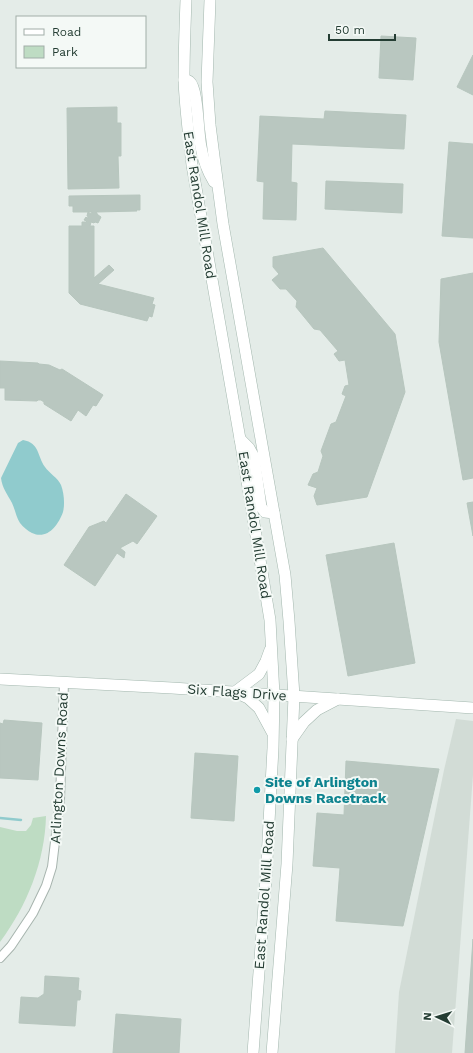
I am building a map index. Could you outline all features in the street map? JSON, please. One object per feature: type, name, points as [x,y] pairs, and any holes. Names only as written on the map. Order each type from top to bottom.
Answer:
[{"type":"main road","name":"East Randol Mill Road","points":[[186,0],[184,80],[192,165],[270,620],[274,695],[273,735],[266,878],[253,1053]]},
{"type":"main road","name":"East Randol Mill Road","points":[[210,0],[207,82],[210,125],[224,232],[285,575],[294,696],[287,864],[272,1053]]},
{"type":"main road","points":[[184,80],[191,83],[195,93],[201,147],[204,160],[211,177],[218,187]]},
{"type":"main road","points":[[240,439],[249,448],[254,457],[261,507],[265,512],[274,513]]},
{"type":"main road","points":[[271,644],[266,661],[259,674],[235,692],[248,698],[259,708],[273,735]]},
{"type":"main road","name":"Six Flags Drive","points":[[0,679],[235,692],[473,708]]},
{"type":"main road","points":[[292,739],[304,722],[317,710],[338,699]]},
{"type":"street","name":"Arlington Downs Road","points":[[0,958],[11,946],[33,913],[46,886],[52,867],[60,800],[64,682]]},
{"type":"shaded area","points":[[456,719],[473,721],[473,775],[452,1053],[395,1053],[399,992],[444,770]]},
{"type":"green space","points":[[46,816],[42,850],[33,882],[10,928],[0,942],[0,827],[17,831],[26,831],[31,825],[33,818]]},
{"type":"water","points":[[23,440],[35,447],[42,463],[60,482],[63,491],[64,506],[61,517],[55,527],[42,535],[32,533],[20,523],[1,478],[18,443]]},
{"type":"building","points":[[381,36],[416,38],[413,80],[379,78]]},
{"type":"building","points":[[473,55],[473,95],[457,87]]},
{"type":"building","points":[[117,107],[117,123],[121,123],[121,156],[118,156],[119,188],[68,189],[67,108]]},
{"type":"building","points":[[325,111],[406,115],[404,149],[292,144],[291,182],[297,183],[296,220],[263,219],[264,182],[257,181],[260,116],[324,119]]},
{"type":"building","points":[[449,142],[473,144],[473,238],[442,236]]},
{"type":"building","points":[[326,181],[403,184],[402,213],[325,209]]},
{"type":"building","points":[[140,195],[140,210],[96,212],[101,217],[98,223],[91,222],[90,226],[94,226],[94,278],[109,265],[114,270],[98,284],[154,298],[152,304],[155,305],[152,317],[149,316],[147,321],[80,304],[69,293],[69,226],[82,226],[82,222],[86,222],[87,221],[84,220],[86,217],[89,217],[87,216],[88,212],[73,212],[73,206],[69,206],[69,196]]},
{"type":"building","points":[[323,248],[395,334],[405,392],[367,497],[317,505],[314,496],[317,488],[308,485],[313,474],[318,472],[323,456],[321,451],[331,424],[336,422],[346,396],[342,394],[345,386],[349,385],[345,360],[339,361],[334,354],[338,351],[320,330],[314,329],[296,307],[297,301],[286,289],[280,289],[272,280],[279,274],[273,267],[273,257]]},
{"type":"building","points":[[473,273],[473,478],[463,480],[439,342],[441,279]]},
{"type":"building","points":[[0,361],[38,363],[49,365],[60,370],[62,369],[103,395],[96,406],[93,405],[86,416],[78,410],[71,421],[44,404],[41,400],[5,400],[5,388],[0,388]]},
{"type":"building","points":[[126,494],[157,516],[137,544],[133,541],[120,548],[125,552],[124,558],[117,553],[95,586],[64,565],[89,527],[104,521],[106,523]]},
{"type":"building","points":[[473,502],[473,536],[467,503]]},
{"type":"building","points":[[394,543],[415,663],[348,676],[326,555]]},
{"type":"building","points":[[4,720],[42,723],[38,780],[0,778],[0,723],[3,724]]},
{"type":"building","points":[[195,753],[238,756],[234,821],[191,818]]},
{"type":"building","points":[[346,761],[439,769],[403,926],[336,921],[340,868],[313,866],[317,813],[344,815]]},
{"type":"building","points":[[473,939],[473,1053],[465,1053]]},
{"type":"building","points":[[45,976],[79,978],[78,990],[81,991],[80,1000],[77,1000],[75,1026],[19,1023],[21,997],[38,998],[44,994]]},
{"type":"building","points":[[116,1014],[181,1019],[179,1053],[113,1053]]},
{"type":"waterway","points":[[0,818],[21,820]]},
{"type":"place","name":"Site of Arlington Downs Racetrack","points":[[257,790]]}]
